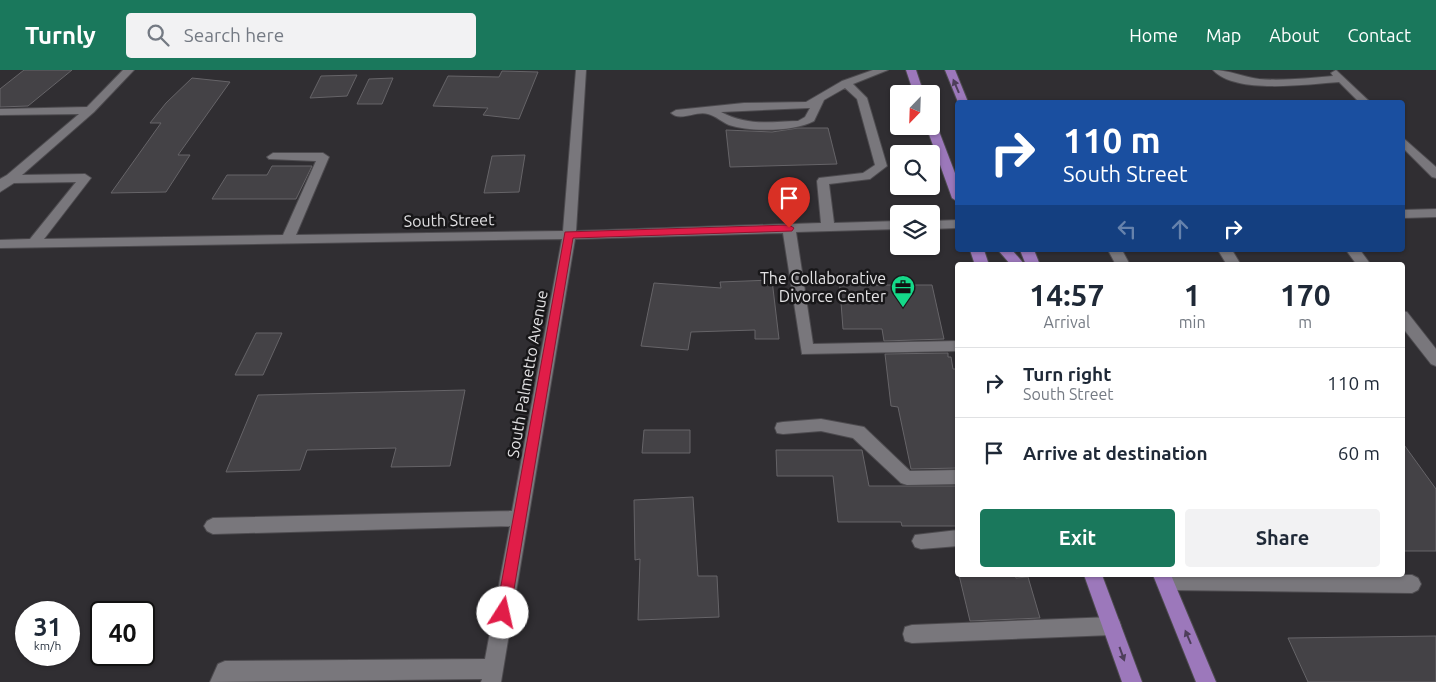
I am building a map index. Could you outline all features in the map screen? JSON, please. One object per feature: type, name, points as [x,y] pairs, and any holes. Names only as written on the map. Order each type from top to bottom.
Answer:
[{"type":"main road","points":[[910,70],[916,85]]},
{"type":"main road","points":[[950,70],[963,100]]},
{"type":"main road","points":[[934,135],[955,190]]},
{"type":"main road","points":[[947,168],[955,176]]},
{"type":"main road","points":[[1007,252],[1015,262]]},
{"type":"main road","points":[[1095,577],[1132,682]]},
{"type":"main road","points":[[1163,578],[1206,682]]},
{"type":"street","points":[[0,188],[5,179],[90,110],[129,70]]},
{"type":"street","name":"South Palmetto Avenue","points":[[492,676],[569,234],[581,70]]},
{"type":"street","points":[[676,113],[744,106],[808,105],[846,83],[883,70]]},
{"type":"street","points":[[1218,70],[1227,76],[1251,82],[1342,79]]},
{"type":"street","points":[[1332,70],[1363,100]]},
{"type":"street","points":[[828,227],[823,181],[866,176],[881,166],[872,142],[862,98],[846,83]]},
{"type":"street","points":[[710,110],[731,122],[747,126],[800,124],[810,119],[820,98]]},
{"type":"street","points":[[0,112],[90,110]]},
{"type":"street","points":[[1405,143],[1436,174]]},
{"type":"street","points":[[273,157],[323,157],[288,239]]},
{"type":"street","points":[[5,179],[85,178],[33,244]]},
{"type":"street","points":[[1405,214],[1436,213]]},
{"type":"street","points":[[940,224],[955,224]]},
{"type":"street","name":"South Street","points":[[0,244],[569,234],[890,225]]},
{"type":"street","points":[[789,228],[807,350],[955,346]]},
{"type":"street","points":[[1405,320],[1436,360]]},
{"type":"street","points":[[783,428],[822,425],[858,432],[907,478],[955,477]]},
{"type":"street","points":[[213,526],[520,518]]},
{"type":"street","points":[[921,541],[955,538]]},
{"type":"street","points":[[1163,578],[1412,584]]},
{"type":"street","points":[[912,634],[1112,626]]},
{"type":"street","points":[[220,682],[224,670],[492,676]]},
{"type":"building","points":[[24,70],[72,70],[28,106],[0,107],[0,89]]},
{"type":"building","points":[[502,71],[538,72],[519,119],[483,115],[488,108],[433,106],[448,76],[499,77]]},
{"type":"building","points":[[357,75],[347,96],[310,98],[321,76]]},
{"type":"building","points":[[192,78],[230,82],[178,155],[190,155],[166,192],[111,193],[161,123],[150,123],[166,103]]},
{"type":"building","points":[[393,78],[382,104],[357,104],[369,79]]},
{"type":"building","points":[[798,128],[828,128],[837,164],[730,167],[726,130],[772,132]]},
{"type":"building","points":[[525,155],[519,192],[484,193],[492,156]]},
{"type":"building","points":[[272,166],[312,166],[296,199],[212,199],[227,175],[267,175]]},
{"type":"building","points":[[839,276],[873,276],[874,285],[932,285],[944,339],[884,341],[882,329],[843,329]]},
{"type":"building","points":[[772,280],[779,339],[755,339],[755,330],[691,332],[688,350],[641,346],[654,283],[721,288],[720,282]]},
{"type":"building","points":[[256,333],[282,333],[263,375],[235,375]]},
{"type":"building","points":[[948,353],[948,357],[951,357],[953,369],[955,369],[955,468],[911,469],[898,407],[891,406],[885,354]]},
{"type":"building","points":[[465,390],[450,466],[391,467],[396,448],[307,450],[300,470],[226,472],[258,395]]},
{"type":"building","points":[[644,430],[690,430],[690,453],[642,453]]},
{"type":"building","points":[[1405,446],[1436,489],[1436,551],[1405,551]]},
{"type":"building","points":[[776,450],[862,450],[869,486],[955,486],[955,526],[902,526],[901,522],[838,522],[833,476],[777,476]]},
{"type":"building","points":[[693,497],[698,576],[717,576],[719,617],[638,620],[640,559],[635,560],[634,500]]},
{"type":"building","points":[[959,577],[1028,577],[1040,618],[970,621]]},
{"type":"building","points":[[1436,636],[1436,682],[1308,682],[1288,638]]},
{"type":"place","name":"The Collaborative Divorce Center","points":[[903,308]]},
{"type":"route","points":[[503,613],[569,234],[789,228]]}]
